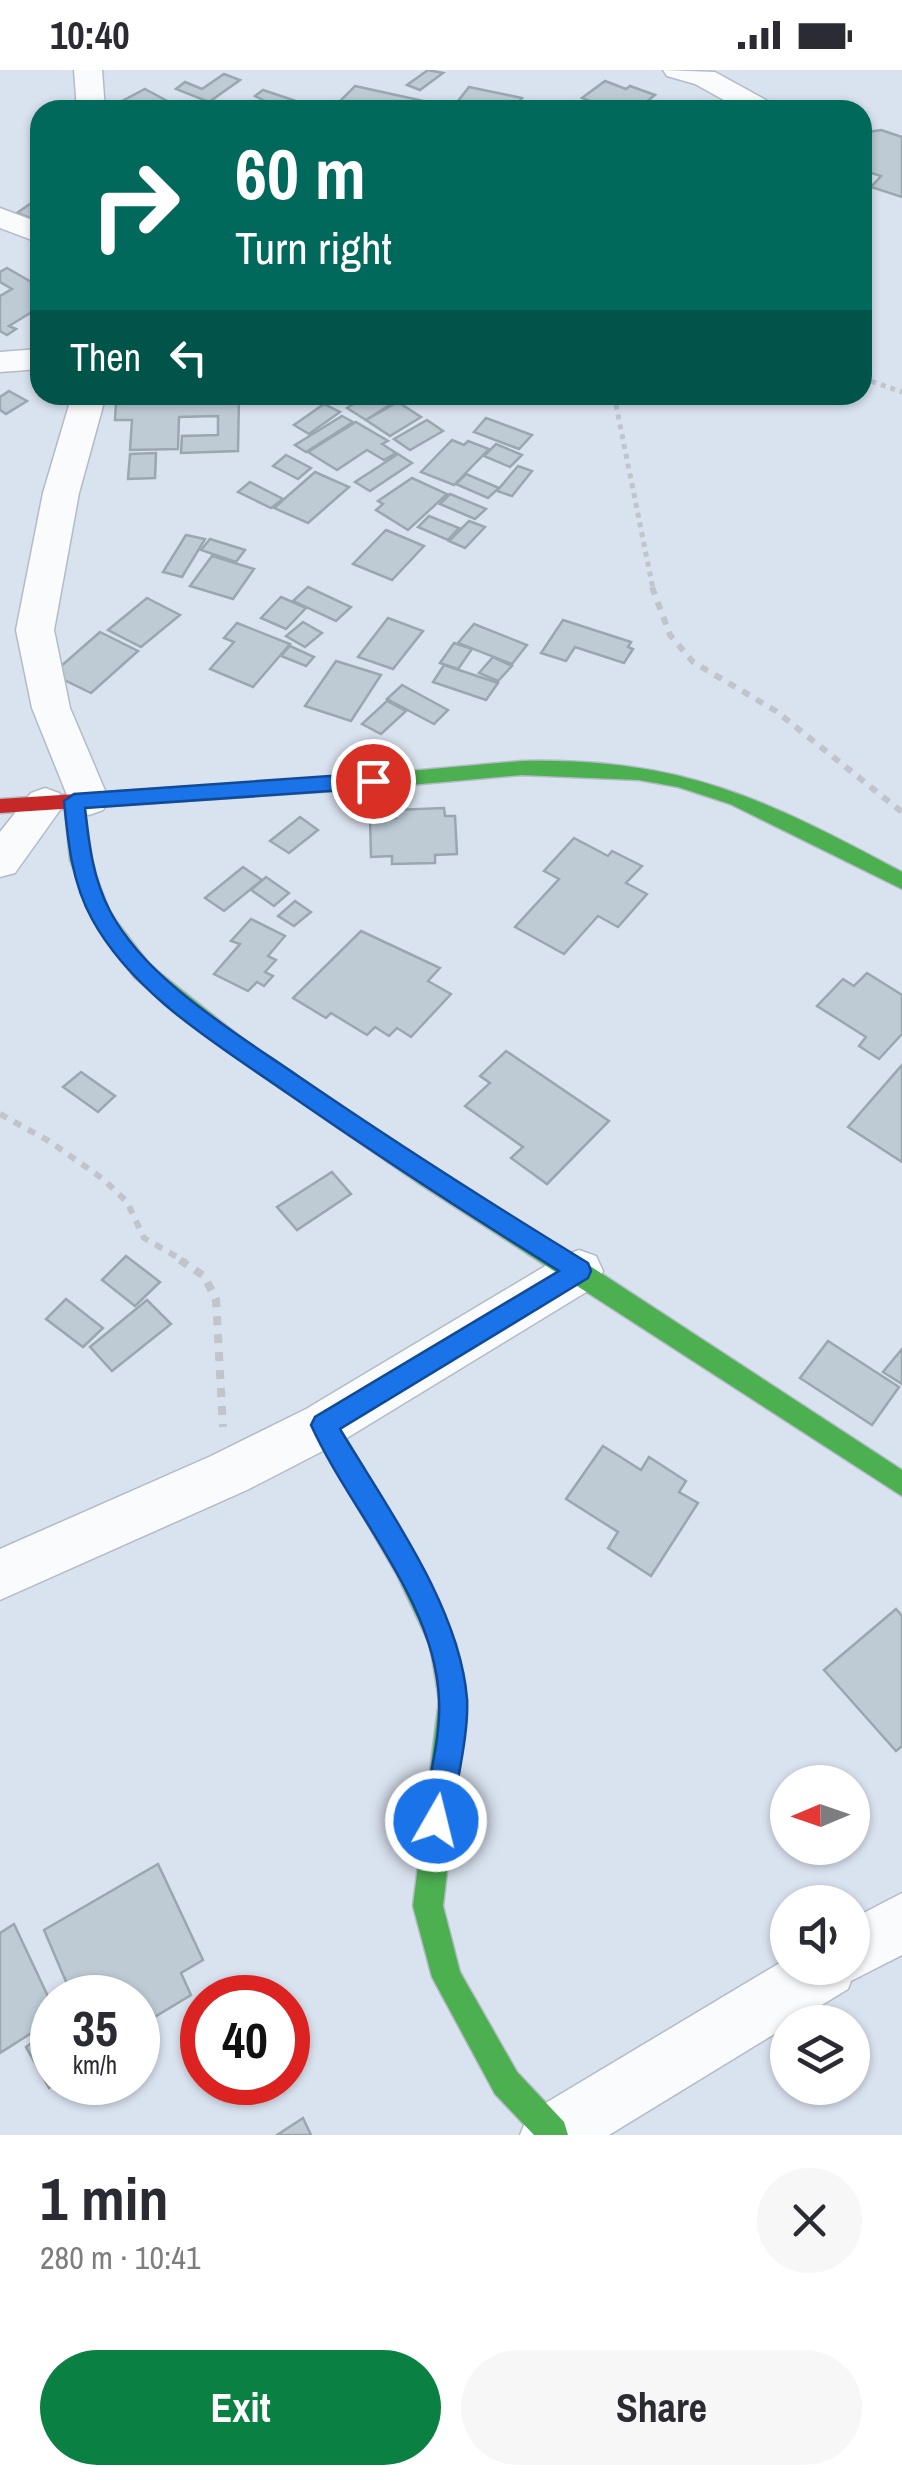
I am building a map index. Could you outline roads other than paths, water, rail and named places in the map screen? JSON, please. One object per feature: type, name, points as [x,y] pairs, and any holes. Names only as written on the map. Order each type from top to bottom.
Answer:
[{"type":"street","points":[[88,70],[90,100]]},
{"type":"street","points":[[677,70],[705,78],[745,100]]},
{"type":"street","points":[[0,217],[30,230]]},
{"type":"street","points":[[0,362],[30,360]]},
{"type":"street","points":[[86,405],[61,493],[35,630],[80,860],[101,916],[142,972],[236,1045],[429,1178],[579,1271],[902,1484]]},
{"type":"street","points":[[0,806],[340,784],[504,768],[587,768],[680,780],[789,821],[902,881]]},
{"type":"street","points":[[0,862],[69,801]]},
{"type":"street","points":[[0,1575],[324,1425],[579,1271]]},
{"type":"street","points":[[324,1425],[406,1566],[443,1644],[453,1700],[428,1906],[447,1977],[506,2084],[552,2134],[799,1985]]},
{"type":"street","points":[[870,1941],[902,1922]]}]
